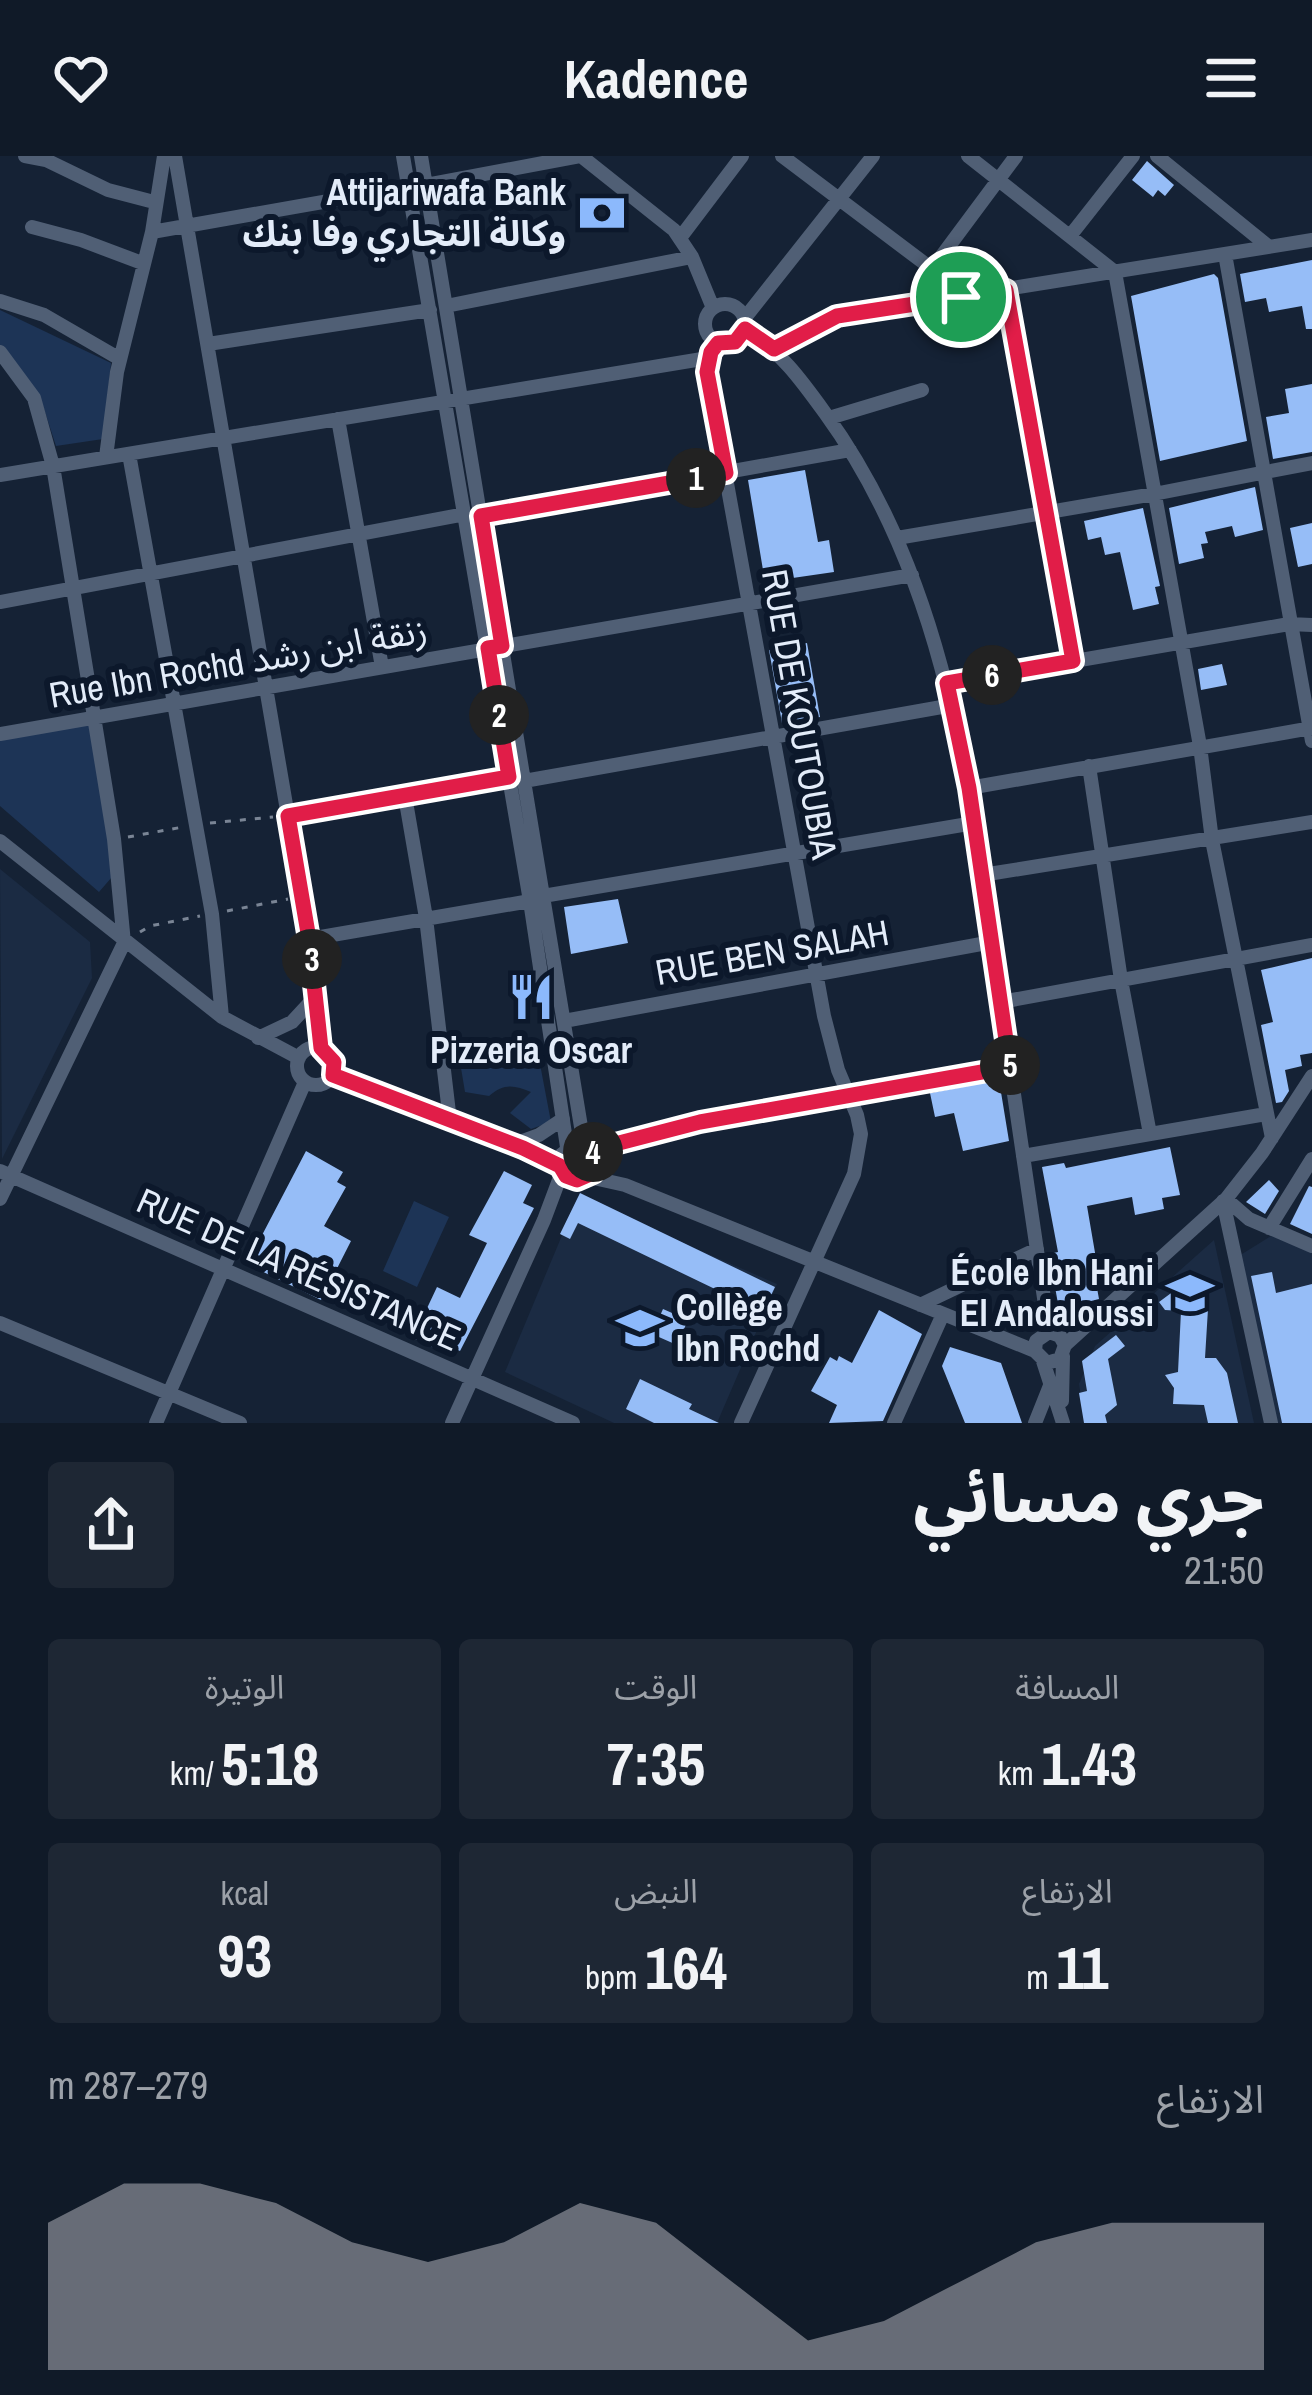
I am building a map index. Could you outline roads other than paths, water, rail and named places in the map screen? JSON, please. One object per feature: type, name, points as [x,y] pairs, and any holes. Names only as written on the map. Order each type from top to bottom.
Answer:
[{"type":"street","points":[[25,156],[46,160],[108,190],[154,202]]},
{"type":"street","points":[[106,457],[120,359],[152,232],[164,156]]},
{"type":"street","points":[[175,156],[309,939],[321,1048],[334,1062],[333,1075],[324,1084],[305,1082]]},
{"type":"street","points":[[403,156],[430,310],[453,400],[537,898],[563,1119],[563,1159],[544,1220],[452,1423]]},
{"type":"street","points":[[421,156],[446,306],[453,400]]},
{"type":"street","points":[[426,184],[580,156],[680,238],[713,308],[705,324],[709,336],[718,343],[735,342],[873,156]]},
{"type":"street","points":[[680,238],[742,156]]},
{"type":"street","points":[[782,156],[932,269],[961,297]]},
{"type":"street","points":[[968,156],[1115,272],[1200,746],[1212,840],[1273,1138]]},
{"type":"street","points":[[932,269],[1016,156]]},
{"type":"street","points":[[1070,236],[1133,156]]},
{"type":"street","points":[[1157,156],[1268,246]]},
{"type":"street","points":[[152,232],[408,188]]},
{"type":"street","points":[[32,227],[142,263]]},
{"type":"street","points":[[774,349],[837,316],[1312,240]]},
{"type":"street","points":[[969,788],[1200,746],[1311,732],[1225,254]]},
{"type":"street","points":[[446,306],[692,257]]},
{"type":"street","points":[[1006,290],[1073,661]]},
{"type":"street","points":[[0,301],[44,315],[120,359]]},
{"type":"street","points":[[713,308],[732,305],[829,418],[897,538],[912,575],[953,704],[969,788],[1049,1332]]},
{"type":"street","points":[[208,344],[430,310]]},
{"type":"street","points":[[0,475],[709,358],[718,343]]},
{"type":"street","points":[[0,352],[34,398],[53,466],[114,839],[124,943],[6,1173],[0,1199]]},
{"type":"street","name":"RUE DE KOUTOUBIA","points":[[709,358],[707,372],[816,974],[830,1043],[857,1114],[860,1154],[741,1423]]},
{"type":"street","points":[[829,418],[922,390]]},
{"type":"street","points":[[338,419],[382,667]]},
{"type":"street","points":[[0,602],[850,450]]},
{"type":"street","points":[[129,454],[212,914],[222,1017]]},
{"type":"street","points":[[897,538],[1312,463]]},
{"type":"street","name":"Rue Ibn Rochd زنقة ابن رشد","points":[[0,734],[912,575]]},
{"type":"street","points":[[947,683],[1289,624],[1312,625]]},
{"type":"street","points":[[288,816],[953,704]]},
{"type":"street","points":[[1089,766],[1150,1134]]},
{"type":"street","points":[[405,796],[426,918],[451,1121]]},
{"type":"street","points":[[982,875],[1312,822]]},
{"type":"street","points":[[309,939],[974,823]]},
{"type":"street","points":[[0,841],[222,1017],[299,1058]]},
{"type":"street","points":[[537,898],[591,1152],[583,1179],[544,1220]]},
{"type":"street","name":"RUE BEN SALAH","points":[[564,1021],[992,943]]},
{"type":"street","points":[[1000,1002],[1312,945]]},
{"type":"street","points":[[258,1037],[292,1022],[317,995]]},
{"type":"street","points":[[305,1082],[298,1071],[299,1058],[308,1049],[321,1048]]},
{"type":"street","points":[[333,1075],[518,1147],[563,1159],[700,1122],[1010,1067]]},
{"type":"street","points":[[563,1159],[583,1179],[626,1185],[1057,1362],[1064,1350],[1224,1200],[1273,1138],[1312,1076]]},
{"type":"street","points":[[156,1423],[305,1082]]},
{"type":"street","points":[[1023,1156],[1266,1114]]},
{"type":"street","points":[[518,1147],[563,1119]]},
{"type":"street","points":[[591,1152],[626,1185]]},
{"type":"street","points":[[1269,1228],[1312,1159]]},
{"type":"street","name":"RUE DE LA RÉSISTANCE","points":[[6,1173],[573,1423]]},
{"type":"street","points":[[1224,1200],[1238,1212],[1312,1246]]},
{"type":"street","points":[[1224,1200],[1271,1423]]},
{"type":"street","points":[[920,1304],[1037,1249]]},
{"type":"street","points":[[894,1423],[943,1314]]},
{"type":"street","points":[[0,1323],[240,1423]]},
{"type":"street","points":[[1049,1332],[1060,1336],[1064,1350],[1062,1418],[1039,1356],[1039,1336],[1049,1332]]},
{"type":"street","points":[[1035,1423],[1052,1383]]},
{"type":"place","name":"Attijariwafa Bank وكالة التجاري وفا بنك","points":[[602,213]]},
{"type":"place","name":"Pizzeria Oscar","points":[[531,997]]},
{"type":"place","name":"École Ibn Hani El Andaloussi","points":[[1190,1293]]},
{"type":"place","name":"Collège Ibn Rochd","points":[[640,1328]]}]
